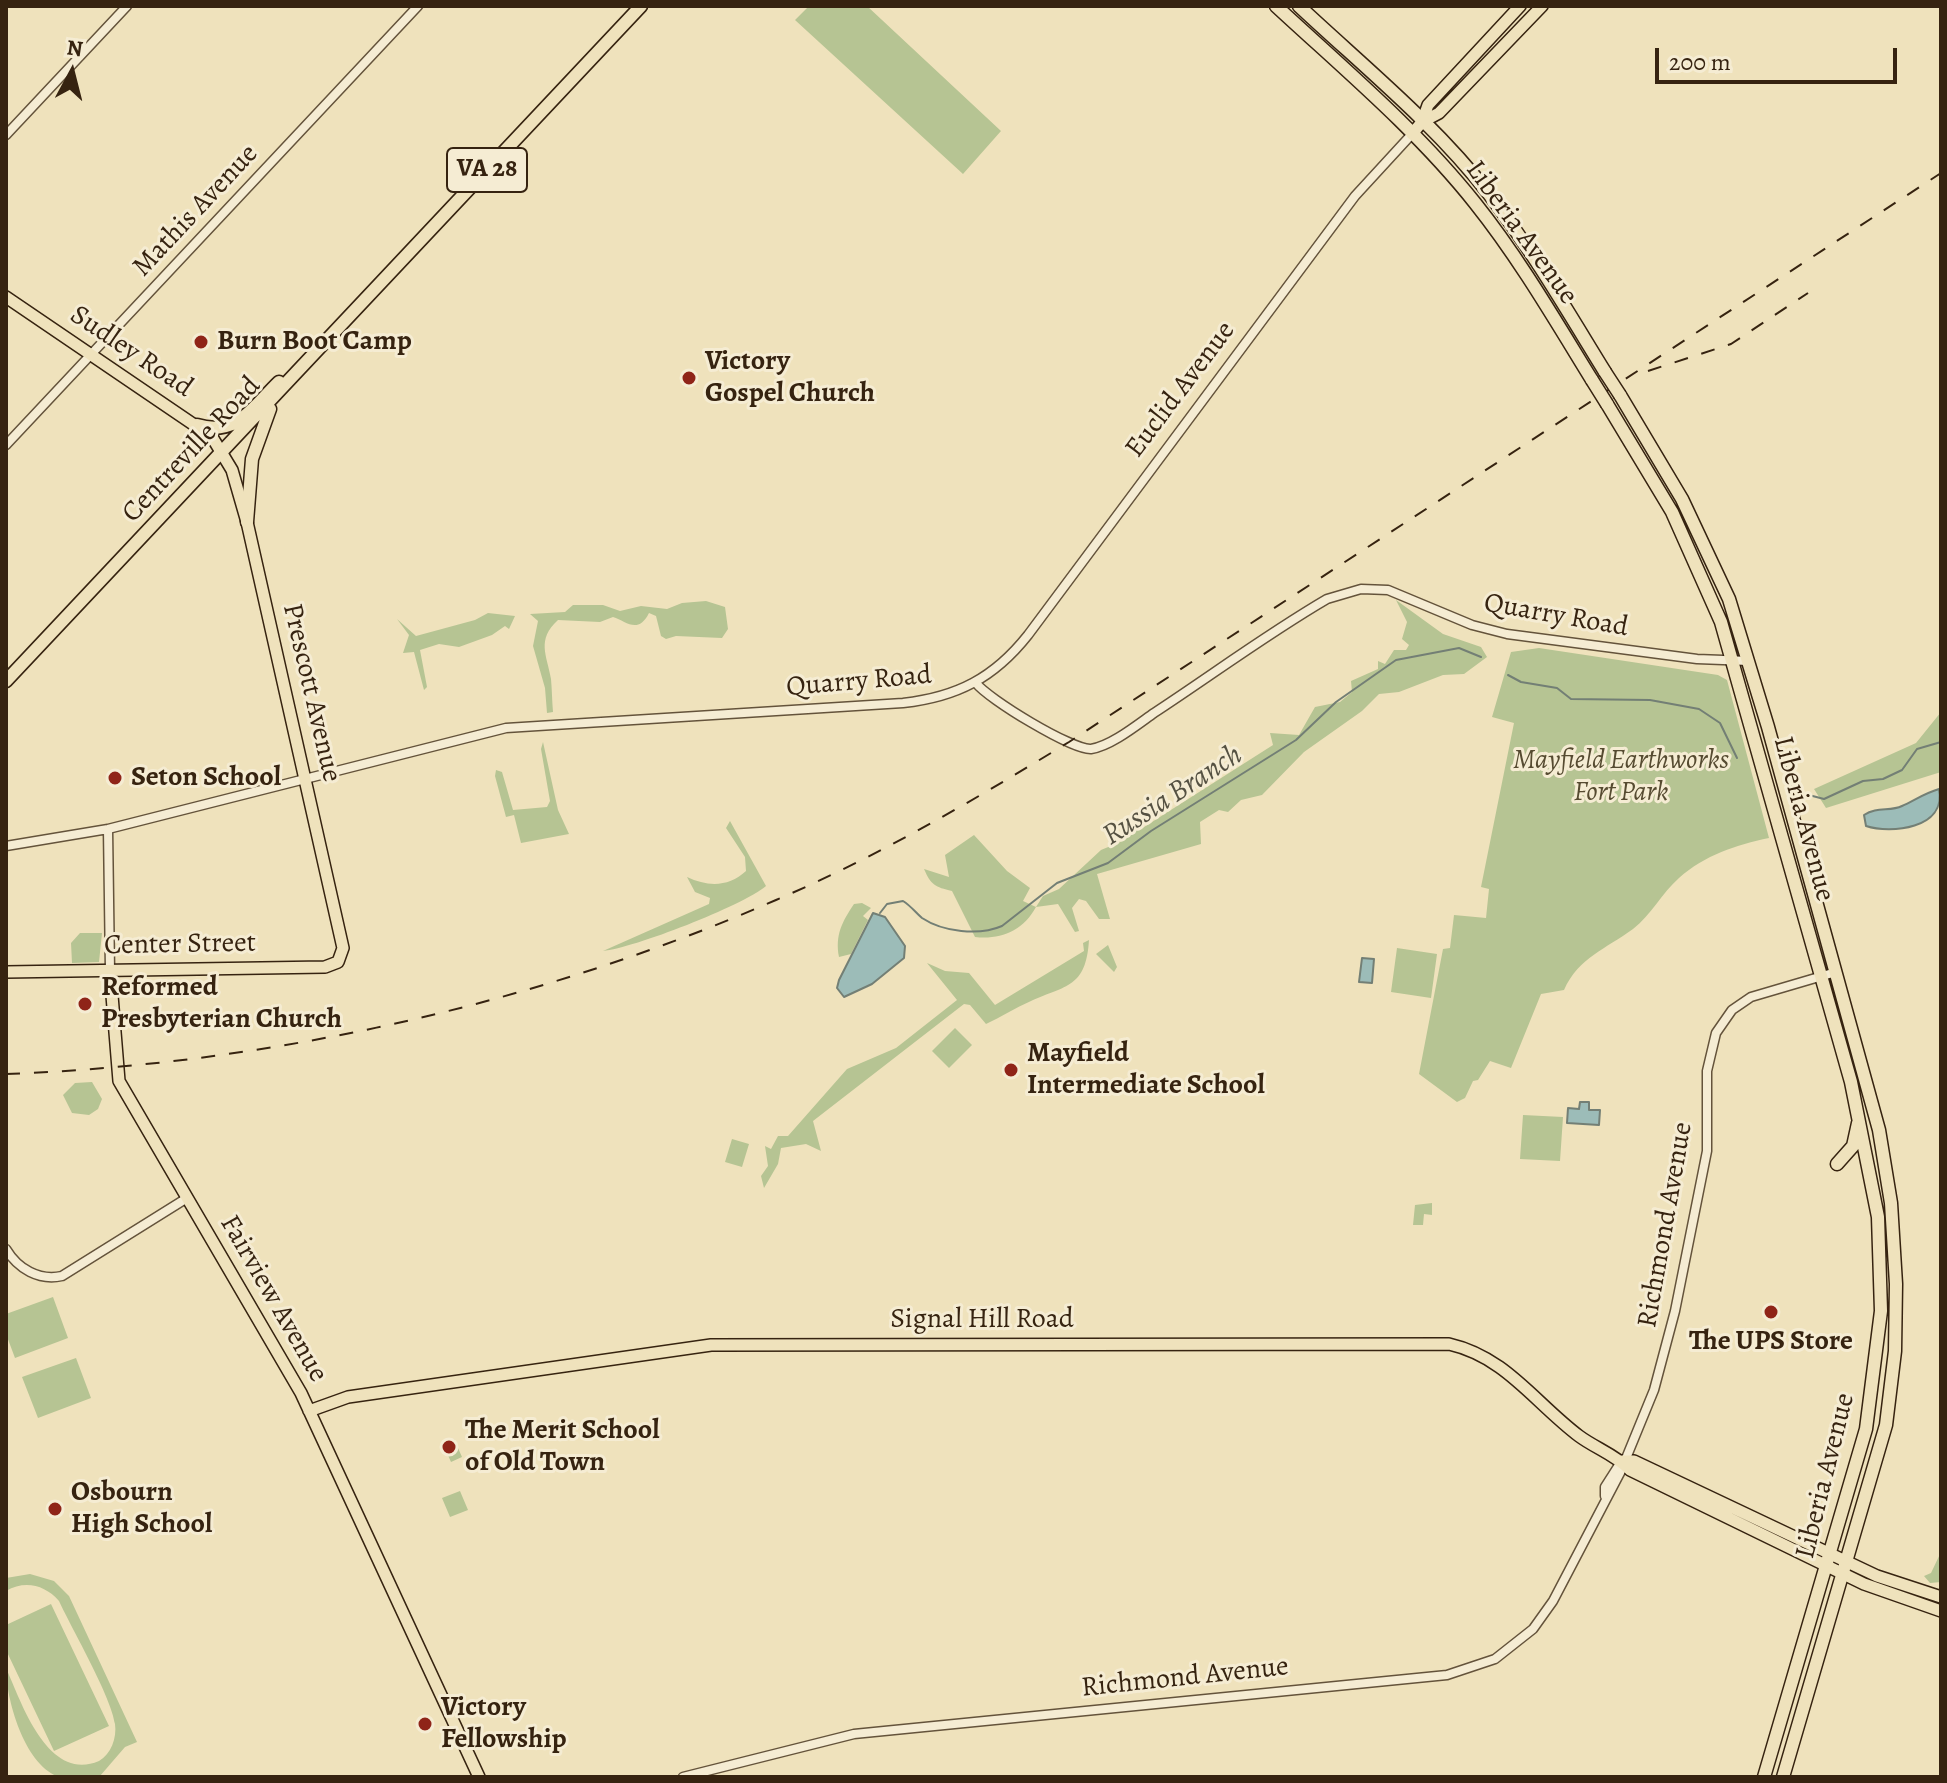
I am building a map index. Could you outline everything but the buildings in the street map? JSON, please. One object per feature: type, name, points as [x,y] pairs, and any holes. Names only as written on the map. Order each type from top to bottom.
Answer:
[{"type":"highway","name":"Centreville Road","points":[[6,681],[641,6]]},
{"type":"highway","name":"Liberia Avenue","points":[[1276,6],[1412,134],[1499,233],[1607,404],[1689,546],[1733,661],[1822,976],[1859,1112],[1878,1217],[1881,1311],[1866,1429],[1764,1777]]},
{"type":"highway","name":"Liberia Avenue","points":[[1299,6],[1422,122],[1496,204],[1620,395],[1701,536],[1729,599],[1749,661],[1836,972],[1884,1155],[1896,1284],[1895,1351],[1886,1425],[1783,1777]]},
{"type":"highway","points":[[197,425],[216,430],[229,427],[281,380],[299,372]]},
{"type":"highway","points":[[247,522],[252,459],[276,397]]},
{"type":"highway","points":[[1837,1164],[1855,1141],[1859,1112]]},
{"type":"main road","name":"Euclid Avenue","points":[[1412,134],[1422,122],[1428,105],[1520,6]]},
{"type":"main road","name":"Euclid Avenue","points":[[1422,122],[1439,113],[1542,6]]},
{"type":"main road","name":"Sudley Road","points":[[6,297],[197,425],[212,437],[223,453]]},
{"type":"main road","name":"Prescott Avenue","points":[[223,453],[232,470],[247,522],[343,948]]},
{"type":"main road","name":"Center Street","points":[[6,972],[325,967],[338,962],[343,948]]},
{"type":"main road","name":"Fairview Avenue","points":[[110,971],[119,1081],[309,1411],[479,1777]]},
{"type":"main road","name":"Signal Hill Road","points":[[309,1411],[348,1397],[711,1345],[1431,1343],[1458,1346],[1492,1359],[1576,1434],[1622,1461],[1630,1470],[1830,1560]]},
{"type":"main road","name":"Signal Hill Road","points":[[1622,1461],[1634,1461],[1735,1508],[1900,1598],[1941,1611]]},
{"type":"main road","points":[[1689,1498],[1731,1510],[1735,1508]]},
{"type":"main road","name":"Signal Hill Road","points":[[1845,1568],[1941,1597]]},
{"type":"street","points":[[6,135],[127,6]]},
{"type":"street","name":"Mathis Avenue","points":[[6,445],[418,6]]},
{"type":"street","name":"Euclid Avenue","points":[[976,683],[1010,658],[1355,196],[1412,134]]},
{"type":"street","name":"Quarry Road","points":[[6,846],[108,829],[506,728],[903,703],[946,697],[976,683],[987,696],[1076,746],[1092,748],[1136,726],[1327,599],[1346,591],[1375,588],[1398,593],[1472,625],[1507,634],[1749,661]]},
{"type":"street","name":"Fairview Avenue","points":[[108,829],[110,971]]},
{"type":"street","name":"Richmond Avenue","points":[[683,1777],[854,1734],[1464,1671],[1509,1650],[1544,1616],[1654,1390],[1675,1311],[1707,1151],[1707,1071],[1713,1039],[1727,1016],[1744,1001],[1766,991],[1836,972]]},
{"type":"street","points":[[6,1249],[20,1266],[34,1274],[50,1277],[69,1273],[187,1198]]},
{"type":"green space","points":[[809,6],[867,6],[1001,131],[963,174],[795,20]]},
{"type":"green space","points":[[1396,600],[1443,634],[1481,647],[1487,657],[1464,674],[1443,675],[1399,692],[1379,694],[1362,711],[1304,752],[1262,795],[1241,800],[1228,812],[1219,810],[1200,822],[1201,844],[1097,874],[1110,919],[1099,919],[1086,901],[1079,899],[1072,908],[1079,931],[1075,932],[1058,904],[1036,907],[1043,896],[1059,889],[1101,850],[1125,840],[1135,825],[1141,829],[1273,745],[1270,733],[1299,735],[1315,707],[1340,702],[1352,692],[1351,681],[1378,669],[1378,661],[1385,664],[1394,650],[1406,650],[1409,645],[1402,639],[1407,622]]},
{"type":"green space","points":[[706,601],[725,607],[728,629],[722,638],[676,636],[666,639],[661,636],[656,616],[649,613],[645,620],[636,625],[613,617],[600,622],[558,620],[545,641],[553,712],[547,713],[545,688],[533,646],[538,621],[530,614],[565,612],[573,605],[603,605],[620,611],[641,606],[667,609],[682,603]]},
{"type":"green space","points":[[488,613],[515,616],[509,629],[505,626],[492,635],[459,647],[439,644],[420,650],[427,687],[424,690],[414,652],[403,653],[409,635],[397,619],[416,636],[475,620]]},
{"type":"green space","name":"Mayfield Earthworks Fort Park","points":[[1539,648],[1718,675],[1727,680],[1769,838],[1721,852],[1699,863],[1673,884],[1633,929],[1585,961],[1564,990],[1541,994],[1511,1068],[1490,1061],[1478,1080],[1473,1081],[1465,1098],[1457,1102],[1419,1074],[1443,949],[1450,948],[1454,915],[1486,918],[1489,889],[1481,887],[1514,723],[1492,717],[1511,652]]},
{"type":"green space","points":[[1941,712],[1941,772],[1826,808],[1814,789],[1916,743]]},
{"type":"green space","points":[[543,742],[558,810],[569,834],[521,843],[514,815],[506,817],[496,770],[502,772],[513,810],[547,807],[550,801],[541,749]]},
{"type":"green space","points":[[730,821],[766,886],[735,904],[687,925],[603,951],[709,904],[710,898],[695,892],[687,877],[718,884],[733,880],[746,871],[745,857],[726,828]]},
{"type":"green space","points":[[974,835],[1007,871],[1030,888],[1023,901],[1036,907],[1018,928],[1010,932],[993,937],[975,937],[952,891],[934,884],[924,869],[949,877],[945,855]]},
{"type":"green space","points":[[862,903],[871,908],[863,916],[868,920],[851,954],[839,957],[838,942],[843,923],[854,904]]},
{"type":"green space","points":[[80,933],[102,933],[99,962],[72,963],[71,943]]},
{"type":"green space","points":[[1089,940],[1084,968],[1064,987],[986,1024],[970,1005],[964,1004],[813,1121],[821,1151],[806,1144],[781,1148],[778,1164],[764,1188],[761,1176],[768,1166],[765,1146],[771,1149],[778,1136],[788,1136],[847,1069],[896,1048],[957,1000],[927,963],[945,971],[969,973],[995,1005],[1084,951],[1083,943]]},
{"type":"green space","points":[[1108,945],[1117,967],[1114,972],[1096,954]]},
{"type":"green space","points":[[1397,948],[1437,954],[1431,998],[1391,992]]},
{"type":"green space","points":[[955,1028],[972,1045],[949,1068],[932,1051]]},
{"type":"green space","points":[[92,1082],[102,1099],[98,1109],[89,1115],[72,1113],[63,1095],[75,1083]]},
{"type":"green space","points":[[1523,1115],[1563,1117],[1560,1161],[1520,1159]]},
{"type":"green space","points":[[732,1139],[749,1144],[742,1167],[725,1162]]},
{"type":"green space","points":[[1432,1203],[1432,1215],[1424,1214],[1423,1225],[1413,1225],[1415,1205]]},
{"type":"green space","points":[[53,1297],[68,1338],[15,1358],[6,1334],[6,1314]]},
{"type":"green space","points":[[76,1358],[91,1398],[38,1418],[22,1377]]},
{"type":"green space","points":[[454,1439],[462,1457],[451,1462],[443,1444]]},
{"type":"green space","points":[[460,1491],[468,1510],[450,1517],[442,1498]]},
{"type":"green space","points":[[1941,1552],[1941,1582],[1930,1583],[1924,1576],[1931,1573]]},
{"type":"green space","points":[[30,1574],[54,1581],[69,1596],[137,1742],[125,1747],[100,1776],[67,1778],[45,1769],[26,1744],[13,1712],[6,1668],[28,1718],[51,1750],[65,1760],[81,1765],[99,1761],[110,1750],[114,1740],[115,1724],[107,1698],[59,1601],[47,1591],[34,1586],[20,1586],[6,1591],[6,1578]]},
{"type":"green space","points":[[51,1604],[109,1726],[54,1751],[6,1650],[6,1625]]},
{"type":"water","points":[[1939,789],[1939,802],[1926,820],[1902,828],[1866,826],[1864,815],[1869,812],[1897,808]]},
{"type":"water","points":[[873,913],[885,917],[905,946],[904,958],[872,984],[844,997],[837,988],[839,980]]},
{"type":"water","points":[[1362,958],[1374,959],[1372,983],[1359,982]]},
{"type":"water","points":[[1580,1102],[1589,1102],[1589,1110],[1600,1110],[1599,1125],[1567,1123],[1568,1108],[1579,1109]]},
{"type":"waterway","name":"Russia Branch","points":[[880,913],[887,904],[903,901],[922,918],[940,927],[972,932],[1002,926],[1057,883],[1108,863],[1151,831],[1296,740],[1336,702],[1396,660],[1459,648],[1481,657]]},
{"type":"waterway","name":"Russia Branch","points":[[1508,675],[1521,682],[1557,688],[1571,699],[1650,700],[1699,709],[1720,723],[1737,758]]},
{"type":"waterway","name":"Russia Branch","points":[[1805,794],[1824,799],[1863,781],[1883,779],[1902,770],[1917,749],[1941,742]]},
{"type":"railway","points":[[6,1074],[105,1068],[203,1057],[399,1023],[496,999],[591,970],[685,937],[814,883],[926,826],[1069,742],[1941,173]]},
{"type":"railway","points":[[1648,371],[1731,344],[1808,293]]},
{"type":"place","name":"Burn Boot Camp","points":[[201,342]]},
{"type":"place","name":"Victory Gospel Church","points":[[689,378]]},
{"type":"place","name":"Seton School","points":[[115,778]]},
{"type":"place","name":"Reformed Presbyterian Church","points":[[85,1004]]},
{"type":"place","name":"Mayfield Intermediate School","points":[[1011,1070]]},
{"type":"place","name":"The UPS Store","points":[[1771,1312]]},
{"type":"place","name":"The Merit School of Old Town","points":[[449,1447]]},
{"type":"place","name":"Osbourn High School","points":[[55,1509]]},
{"type":"place","name":"Victory Fellowship","points":[[425,1724]]}]
